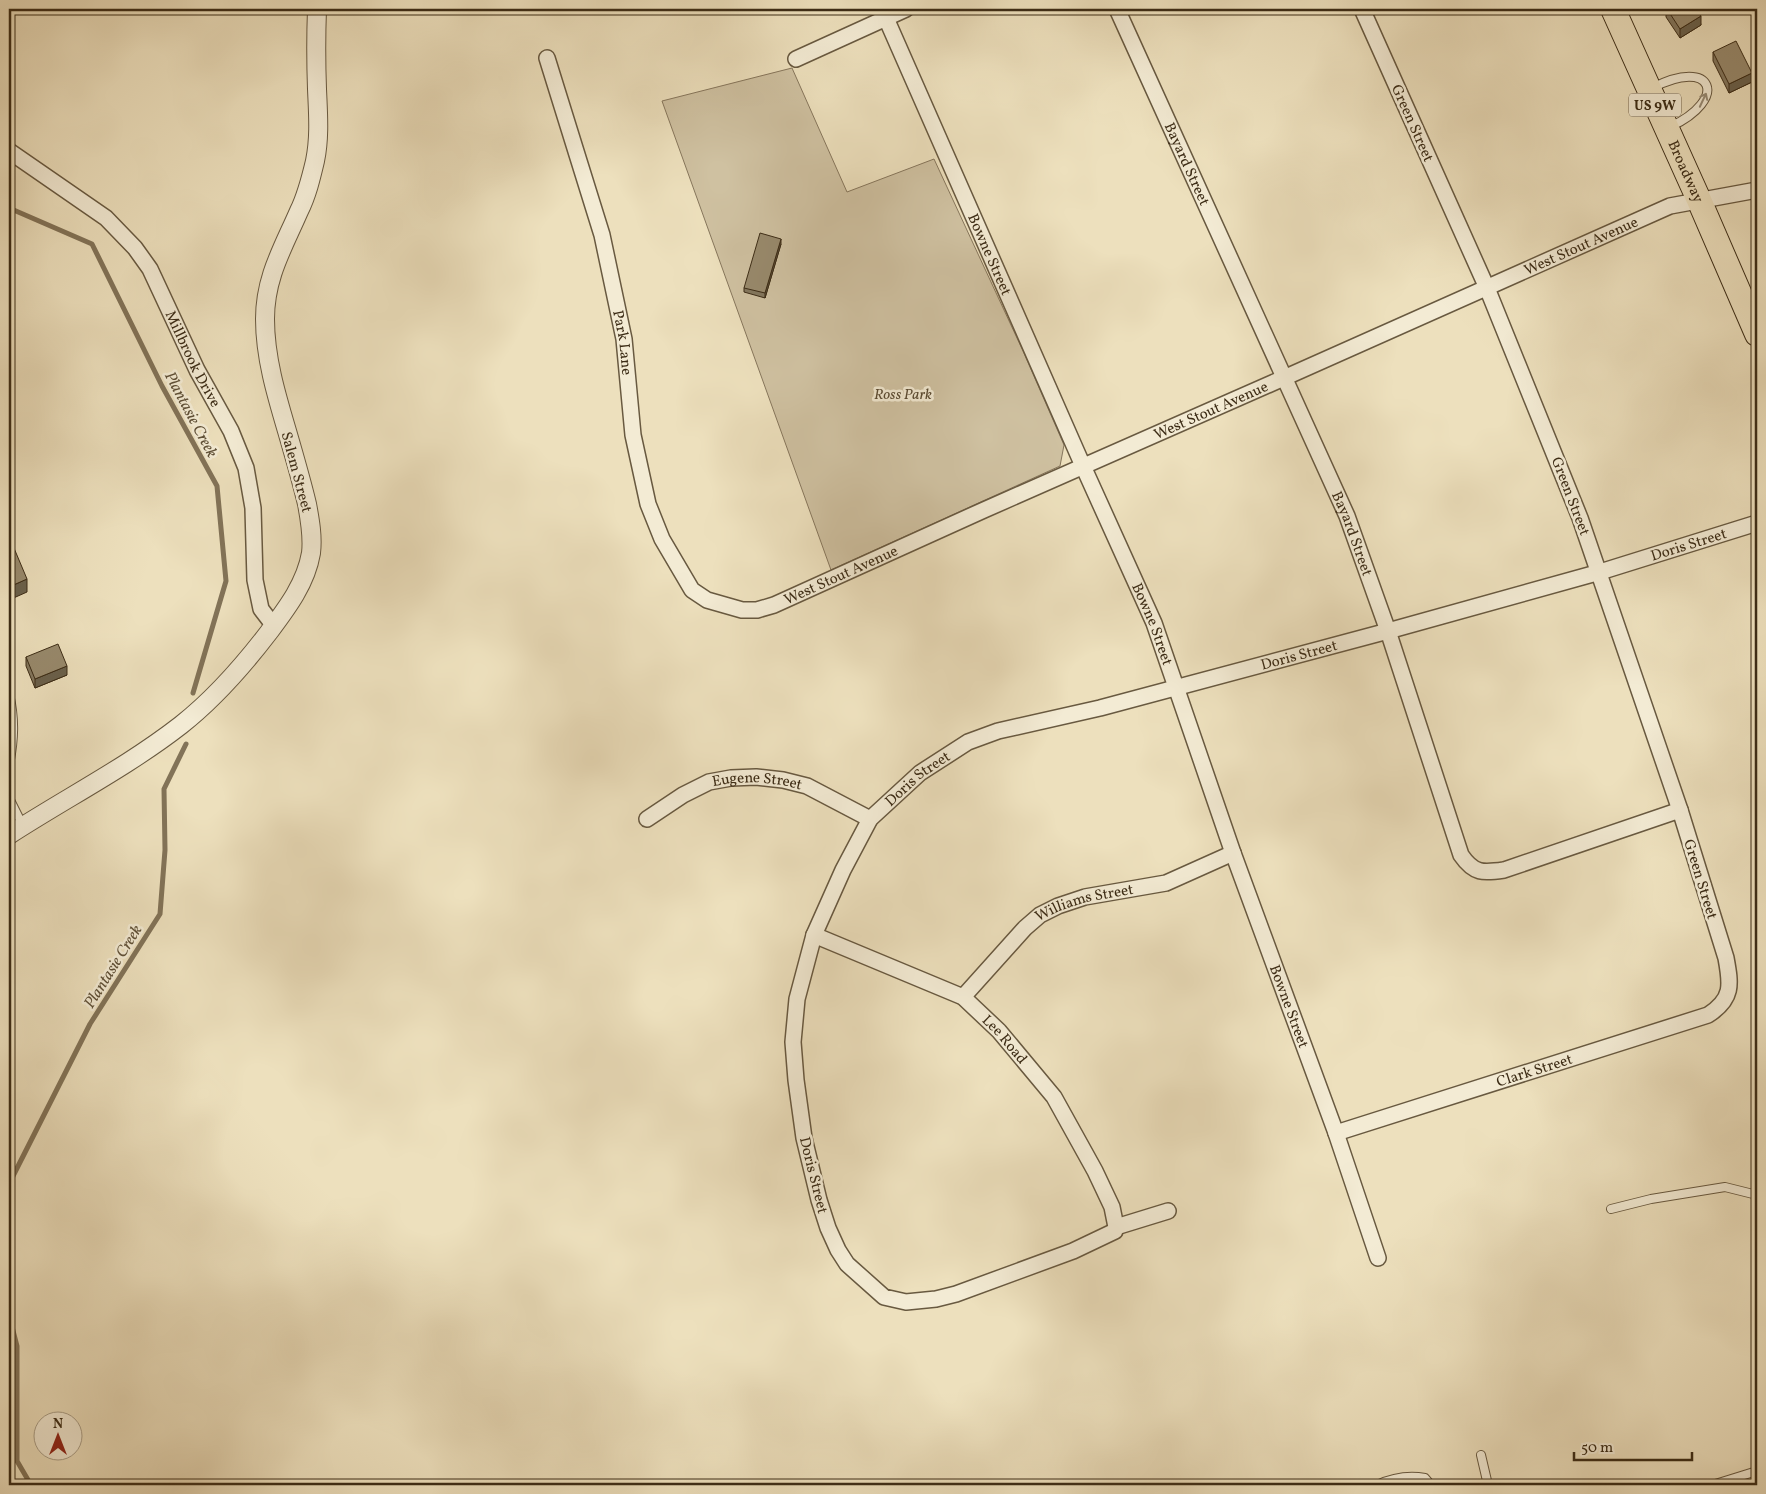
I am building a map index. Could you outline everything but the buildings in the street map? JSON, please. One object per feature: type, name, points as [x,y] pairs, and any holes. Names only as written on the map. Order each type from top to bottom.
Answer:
[{"type":"highway","name":"Broadway","points":[[1613,9],[1757,334]]},
{"type":"street","name":"Salem Street","points":[[16,831],[95,783],[182,724],[233,675],[274,626],[299,588],[306,572],[311,552],[311,526],[307,504],[270,369],[266,345],[265,319],[270,277],[303,202],[316,158],[318,132],[317,9]]},
{"type":"street","points":[[796,59],[884,13],[906,9]]},
{"type":"street","name":"Bayard Street","points":[[1117,9],[1286,377],[1347,516],[1388,631],[1461,855],[1476,871],[1487,873],[1504,870],[1680,810]]},
{"type":"street","name":"Green Street","points":[[1362,9],[1487,288],[1600,572],[1680,810],[1726,958],[1729,977],[1729,990],[1726,1000]]},
{"type":"street","name":"Bowne Street","points":[[884,13],[1082,466],[1154,623],[1233,853],[1336,1133],[1378,1258]]},
{"type":"street","name":"Park Lane","points":[[547,58],[602,236],[624,339],[633,435],[648,504],[662,539],[692,590],[707,600],[722,605]]},
{"type":"street","name":"Millbrook Drive","points":[[9,151],[106,218],[135,248],[150,269],[197,370],[231,431],[246,468],[253,508],[255,580],[261,609],[274,626]]},
{"type":"street","name":"West Stout Avenue","points":[[722,605],[742,610],[757,610],[774,605],[1082,466],[1670,206],[1757,190]]},
{"type":"street","name":"Doris Street","points":[[1168,1211],[1116,1228],[1115,1231],[1073,1251],[956,1294],[936,1298],[906,1302],[884,1297],[847,1264],[828,1228],[819,1200],[804,1138],[793,1042],[797,999],[814,935],[843,870],[870,819],[920,773],[968,742],[998,732],[1100,708],[1388,631],[1600,572],[1757,524]]},
{"type":"street","name":"Eugene Street","points":[[647,819],[709,782],[731,778],[756,777],[783,780],[807,786],[870,819]]},
{"type":"street","name":"Williams Street","points":[[963,997],[1025,928],[1040,915],[1058,906],[1086,897],[1166,883],[1233,853]]},
{"type":"street","name":"Lee Road","points":[[814,935],[963,997],[999,1031],[1054,1097],[1095,1171],[1112,1207],[1116,1228]]},
{"type":"street","name":"Clark Street","points":[[1336,1133],[1708,1015],[1718,1009],[1726,1000]]},
{"type":"lane","points":[[1648,90],[1672,79],[1689,76],[1702,80],[1707,86],[1706,99],[1697,111],[1689,118],[1666,129]]},
{"type":"lane","points":[[9,694],[13,710],[14,742],[9,765]]},
{"type":"lane","points":[[9,798],[16,831]]},
{"type":"lane","points":[[1611,1209],[1650,1199],[1725,1187],[1757,1196]]},
{"type":"lane","points":[[1481,1455],[1488,1485]]},
{"type":"lane","points":[[1712,1485],[1757,1471]]},
{"type":"lane","points":[[1377,1485],[1400,1478],[1415,1476],[1425,1478],[1431,1485]]},
{"type":"green space","name":"Ross Park","points":[[792,68],[847,192],[934,159],[1023,351],[1064,445],[1060,466],[831,570],[662,101]]},
{"type":"waterway","name":"Plantasie Creek","points":[[9,208],[92,244],[162,386],[217,486],[226,581],[193,693]]},
{"type":"waterway","name":"Plantasie Creek","points":[[9,1188],[10,1182],[90,1024],[160,914],[165,850],[164,789],[186,744]]},
{"type":"waterway","name":"Plantasie Creek","points":[[9,1315],[17,1346],[17,1461],[31,1485]]}]
